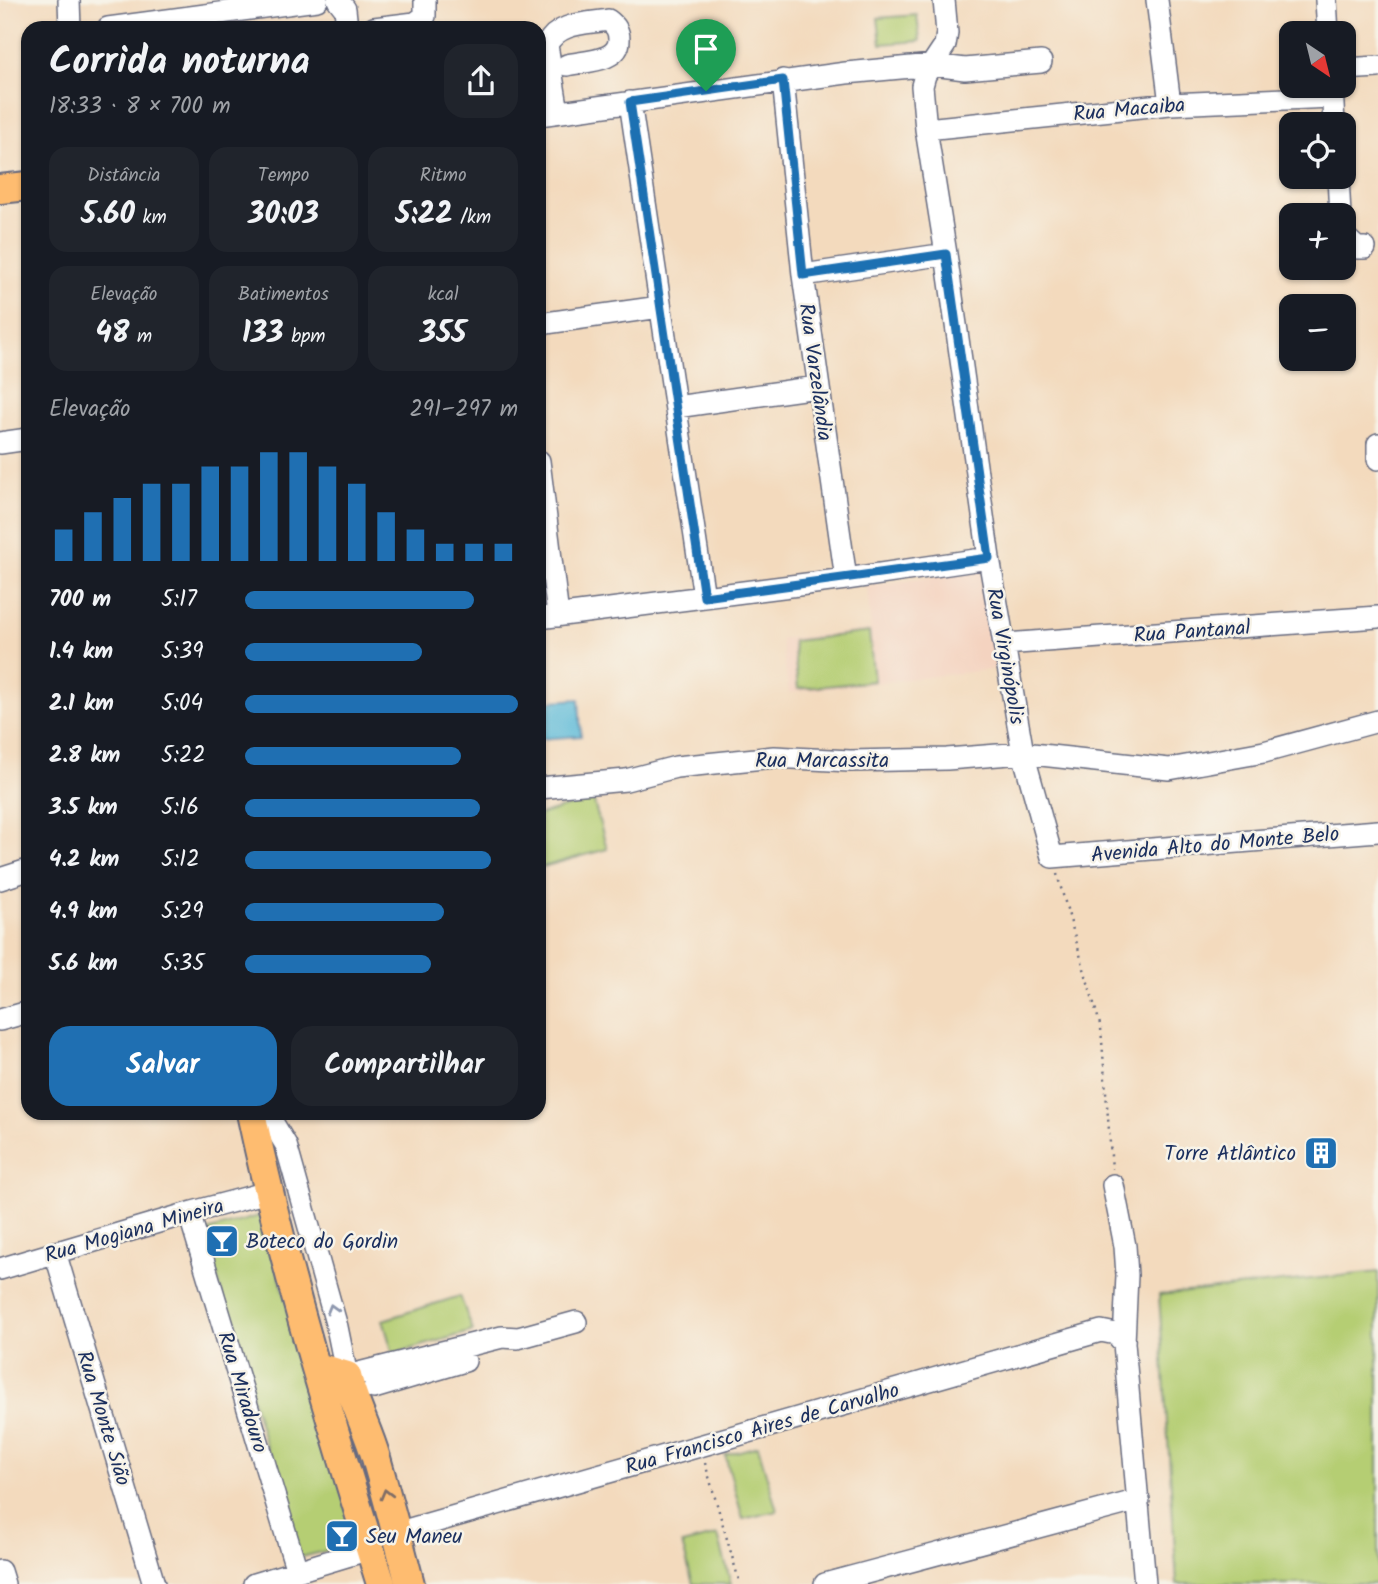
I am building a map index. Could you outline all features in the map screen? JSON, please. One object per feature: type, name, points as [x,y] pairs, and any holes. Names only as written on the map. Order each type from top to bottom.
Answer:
[{"type":"main road","points":[[0,189],[21,187]]},
{"type":"main road","points":[[253,1120],[268,1192],[342,1381],[367,1431],[410,1584]]},
{"type":"main road","points":[[342,1381],[370,1549],[381,1584]]},
{"type":"street","points":[[69,0],[70,21]]},
{"type":"street","points":[[150,21],[258,3],[317,0]]},
{"type":"street","points":[[338,0],[345,9],[346,21]]},
{"type":"street","points":[[418,21],[425,16],[425,0]]},
{"type":"street","name":"Rua Virginópolis","points":[[944,0],[947,33],[945,45],[925,75],[922,86],[926,129],[989,558],[1023,753],[1052,858]]},
{"type":"street","points":[[1157,0],[1170,104]]},
{"type":"street","points":[[1326,0],[1327,21]]},
{"type":"street","points":[[567,65],[608,57],[617,51],[620,43],[616,26],[608,20],[567,27],[551,38],[547,45],[549,114],[783,80],[933,65],[965,69],[1041,62]]},
{"type":"street","points":[[1356,68],[1378,67]]},
{"type":"street","name":"Rua Varzelândia","points":[[783,80],[817,387],[846,579]]},
{"type":"street","name":"Rua Macaiba","points":[[926,129],[1170,104],[1279,96]]},
{"type":"street","points":[[630,102],[704,597]]},
{"type":"street","points":[[1356,247],[1365,248]]},
{"type":"street","points":[[803,275],[946,254]]},
{"type":"street","points":[[546,323],[660,307]]},
{"type":"street","points":[[676,407],[817,387]]},
{"type":"street","points":[[0,443],[21,440]]},
{"type":"street","points":[[1378,444],[1378,458]]},
{"type":"street","points":[[546,570],[549,617],[989,558]]},
{"type":"street","name":"Rua Pantanal","points":[[1005,644],[1378,617]]},
{"type":"street","name":"Rua Marcassita","points":[[546,787],[626,780],[676,767],[774,757],[850,761],[1023,753],[1169,769],[1264,752],[1378,721]]},
{"type":"street","name":"Avenida Alto do Monte Belo","points":[[1052,858],[1378,831]]},
{"type":"street","points":[[0,879],[21,872]]},
{"type":"street","points":[[0,1020],[21,1014]]},
{"type":"street","points":[[271,1120],[286,1145],[337,1326],[342,1381]]},
{"type":"street","points":[[1113,1185],[1125,1246],[1127,1275],[1124,1343],[1146,1584]]},
{"type":"street","name":"Rua Mogiana Mineira","points":[[0,1269],[268,1192]]},
{"type":"street","name":"Rua Miradouro","points":[[189,1213],[297,1571]]},
{"type":"street","name":"Rua Monte Sião","points":[[55,1252],[154,1584]]},
{"type":"street","points":[[342,1381],[502,1338],[518,1338],[576,1322]]},
{"type":"street","name":"Rua Francisco Aires de Carvalho","points":[[396,1533],[1101,1331],[1116,1334],[1124,1343]]},
{"type":"street","points":[[342,1381],[502,1349],[518,1338]]},
{"type":"street","points":[[825,1584],[1139,1500]]},
{"type":"street","points":[[254,1584],[370,1549]]},
{"type":"street","points":[[0,1570],[4,1584]]},
{"type":"path","points":[[1052,858],[1101,1028],[1113,1185]]},
{"type":"path","points":[[700,1446],[740,1584]]},
{"type":"shaded area","points":[[981,571],[995,669],[789,693],[781,639],[871,630],[867,586]]},
{"type":"green space","points":[[917,15],[920,41],[881,44],[878,18]]},
{"type":"green space","points":[[869,632],[874,681],[798,689],[793,641]]},
{"type":"green space","points":[[593,799],[607,849],[546,866],[546,813]]},
{"type":"green space","points":[[262,1215],[353,1531],[337,1548],[298,1558],[204,1232]]},
{"type":"green space","points":[[1378,1272],[1378,1584],[1177,1584],[1159,1295]]},
{"type":"green space","points":[[460,1296],[473,1331],[393,1354],[383,1320]]},
{"type":"green space","points":[[758,1446],[777,1511],[743,1519],[725,1455]]},
{"type":"green space","points":[[718,1535],[731,1584],[693,1584],[682,1544]]},
{"type":"water","points":[[579,699],[581,736],[546,738],[546,701]]},
{"type":"place","name":"Torre Atlântico","points":[[1321,1153]]},
{"type":"place","name":"Boteco do Gordin","points":[[222,1241]]},
{"type":"place","name":"Seu Maneu","points":[[342,1536]]},
{"type":"route","points":[[783,80],[803,275],[946,254],[989,558],[704,597],[630,102],[706,91],[783,80]]}]
